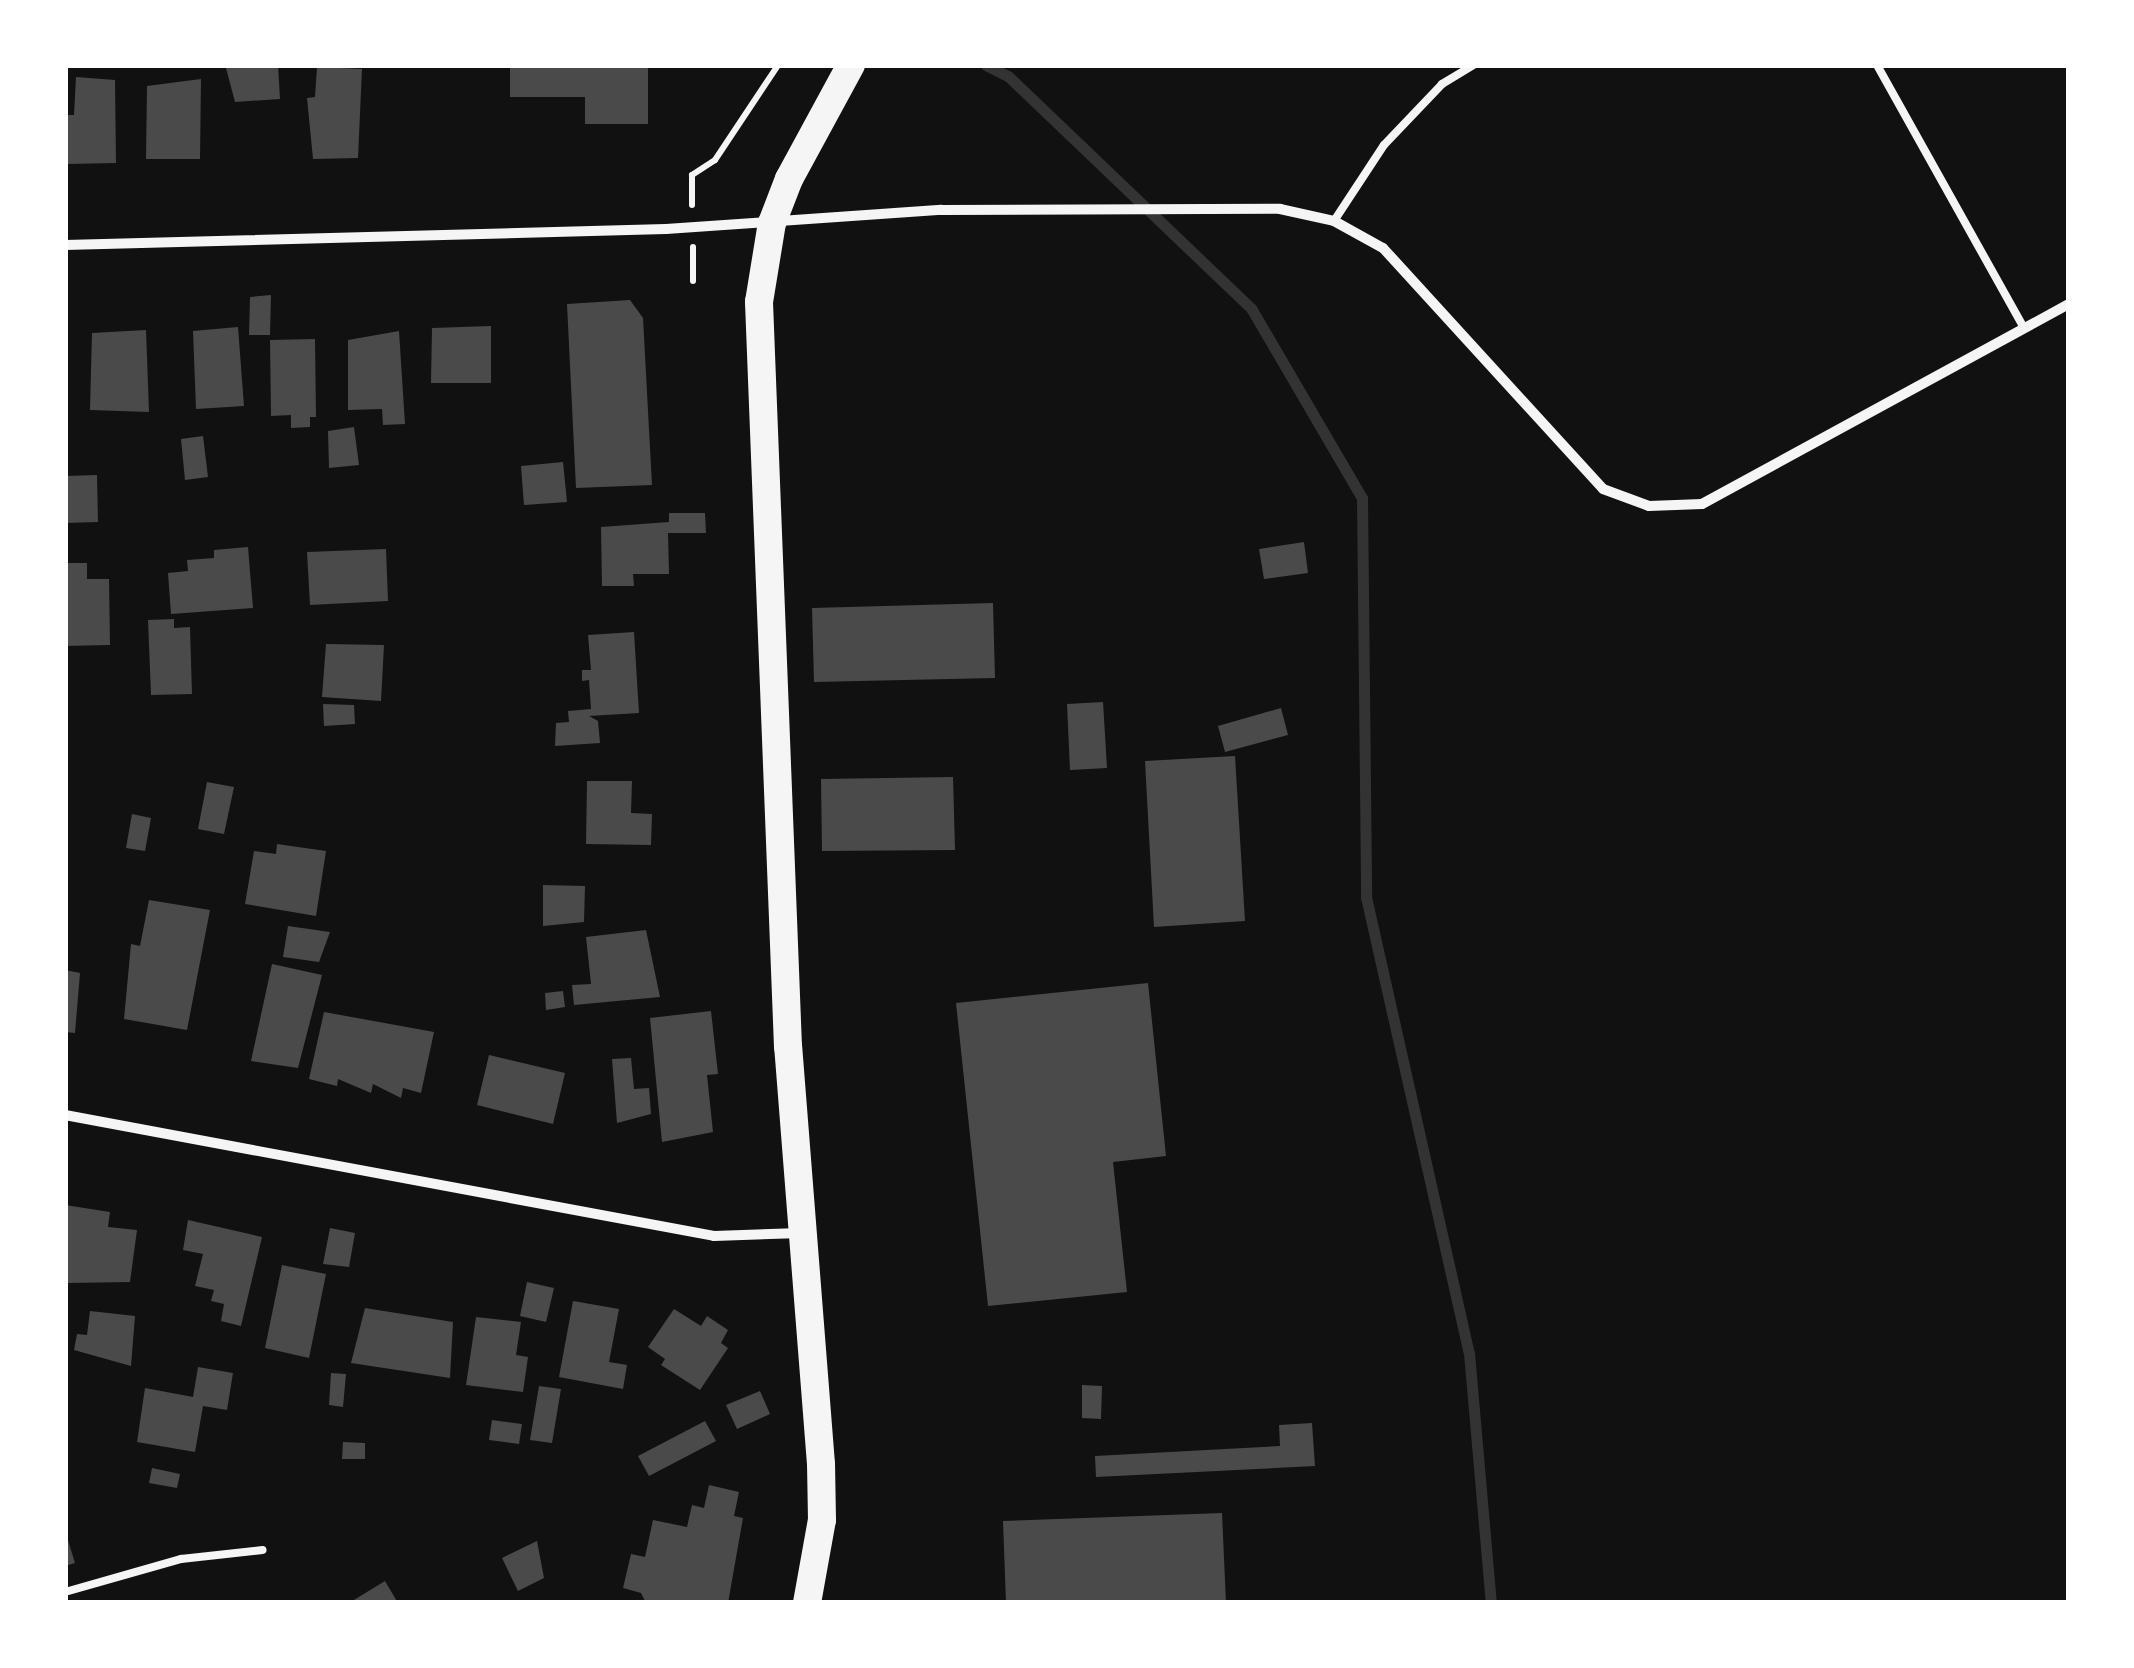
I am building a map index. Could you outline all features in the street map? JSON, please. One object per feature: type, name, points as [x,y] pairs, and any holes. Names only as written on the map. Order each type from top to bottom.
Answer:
[{"type":"highway","points":[[807,1603],[822,1520],[788,1047],[759,311],[772,223],[851,65]]},
{"type":"street","points":[[65,245],[772,223],[1040,210],[1280,209],[1334,221],[1383,248],[1603,489],[1649,506],[1702,504],[2069,304]]},
{"type":"street","points":[[65,1115],[714,1236],[802,1233]]},
{"type":"lane","points":[[1334,221],[1384,145],[1442,84],[1474,65]]},
{"type":"lane","points":[[1876,65],[2024,328]]},
{"type":"lane","points":[[65,1592],[181,1559],[262,1550]]},
{"type":"path","points":[[692,187],[692,175],[715,160],[778,65]]},
{"type":"building","points":[[278,65],[280,99],[235,102],[226,68]]},
{"type":"building","points":[[510,65],[648,65],[648,124],[585,124],[585,97],[510,97]]},
{"type":"building","points":[[317,67],[362,69],[358,158],[313,159],[307,98],[315,97]]},
{"type":"building","points":[[76,77],[115,80],[116,163],[65,164],[65,115],[74,115]]},
{"type":"building","points":[[201,79],[200,159],[146,159],[147,86]]},
{"type":"building","points":[[271,295],[270,335],[249,335],[250,297]]},
{"type":"building","points":[[630,300],[643,318],[652,485],[576,488],[567,304]]},
{"type":"building","points":[[491,326],[491,383],[431,383],[432,328]]},
{"type":"building","points":[[238,327],[244,406],[196,409],[193,331]]},
{"type":"building","points":[[146,330],[149,412],[90,410],[92,333]]},
{"type":"building","points":[[399,331],[405,424],[383,425],[382,409],[348,410],[348,340]]},
{"type":"building","points":[[315,339],[316,417],[310,417],[310,427],[291,428],[291,415],[271,416],[270,340]]},
{"type":"building","points":[[354,427],[359,465],[329,468],[328,431]]},
{"type":"building","points":[[203,436],[208,477],[185,480],[181,439]]},
{"type":"building","points":[[563,462],[567,502],[524,505],[521,466]]},
{"type":"building","points":[[97,475],[98,522],[65,523],[65,476]]},
{"type":"building","points":[[669,513],[705,513],[706,533],[668,533],[669,574],[633,574],[634,586],[602,586],[601,527],[669,522]]},
{"type":"building","points":[[1304,542],[1308,573],[1264,579],[1259,549]]},
{"type":"building","points":[[248,547],[253,608],[171,614],[168,573],[188,571],[187,560],[214,558],[214,550]]},
{"type":"building","points":[[386,549],[388,601],[310,605],[307,552]]},
{"type":"building","points":[[65,563],[87,563],[87,579],[109,579],[110,645],[65,646]]},
{"type":"building","points":[[993,603],[995,678],[814,682],[812,608]]},
{"type":"building","points":[[174,619],[174,628],[190,627],[192,694],[151,695],[148,620]]},
{"type":"building","points":[[634,632],[639,713],[589,716],[598,721],[600,743],[555,746],[556,723],[569,722],[568,711],[591,709],[589,680],[582,681],[582,670],[591,670],[588,635]]},
{"type":"building","points":[[326,644],[384,645],[381,701],[322,697]]},
{"type":"building","points":[[1103,702],[1107,768],[1070,770],[1067,704]]},
{"type":"building","points":[[323,704],[354,705],[355,724],[324,726]]},
{"type":"building","points":[[1281,708],[1288,735],[1225,752],[1218,726]]},
{"type":"building","points":[[1235,756],[1245,921],[1154,927],[1145,761]]},
{"type":"building","points":[[953,777],[955,850],[822,851],[821,779]]},
{"type":"building","points":[[587,781],[632,781],[631,813],[652,814],[651,845],[586,844]]},
{"type":"building","points":[[207,782],[234,787],[224,834],[198,829]]},
{"type":"building","points":[[132,814],[151,818],[145,851],[126,848]]},
{"type":"building","points":[[277,844],[326,851],[316,916],[245,904],[254,851],[276,854]]},
{"type":"building","points":[[543,885],[585,886],[584,922],[543,926]]},
{"type":"building","points":[[149,900],[210,910],[187,1030],[124,1019],[131,944],[140,946]]},
{"type":"building","points":[[288,926],[330,932],[319,962],[283,957]]},
{"type":"building","points":[[646,930],[660,997],[574,1005],[572,985],[591,984],[586,937]]},
{"type":"building","points":[[272,964],[322,975],[298,1068],[251,1061]]},
{"type":"building","points":[[65,970],[80,973],[75,1033],[65,1032]]},
{"type":"building","points":[[1148,983],[1166,1156],[1113,1162],[1127,1292],[988,1306],[956,1003]]},
{"type":"building","points":[[563,991],[565,1007],[546,1010],[545,993]]},
{"type":"building","points":[[711,1011],[718,1074],[707,1075],[713,1132],[662,1142],[650,1018]]},
{"type":"building","points":[[324,1012],[434,1032],[421,1093],[403,1088],[401,1098],[373,1084],[371,1093],[338,1079],[337,1086],[309,1079]]},
{"type":"building","points":[[489,1055],[565,1073],[553,1124],[477,1105]]},
{"type":"building","points":[[631,1058],[634,1089],[649,1088],[651,1114],[617,1123],[612,1059]]},
{"type":"building","points":[[65,1205],[110,1212],[108,1227],[137,1230],[130,1282],[68,1283]]},
{"type":"building","points":[[188,1220],[262,1237],[241,1326],[221,1321],[224,1304],[211,1301],[214,1290],[195,1286],[203,1254],[183,1250]]},
{"type":"building","points":[[330,1228],[355,1233],[349,1267],[323,1264]]},
{"type":"building","points":[[282,1265],[326,1274],[309,1358],[265,1348]]},
{"type":"building","points":[[527,1282],[554,1288],[546,1322],[520,1316]]},
{"type":"building","points":[[573,1301],[619,1309],[609,1362],[627,1365],[623,1389],[559,1377]]},
{"type":"building","points":[[365,1308],[453,1322],[450,1378],[351,1363]]},
{"type":"building","points":[[674,1309],[701,1326],[707,1316],[728,1330],[721,1343],[728,1348],[700,1390],[661,1365],[665,1359],[648,1347]]},
{"type":"building","points":[[90,1311],[135,1316],[131,1366],[74,1350],[77,1334],[87,1335]]},
{"type":"building","points":[[476,1317],[521,1322],[516,1355],[528,1357],[523,1392],[466,1385]]},
{"type":"building","points":[[198,1367],[233,1373],[227,1410],[203,1406],[195,1452],[137,1442],[145,1388],[193,1397]]},
{"type":"building","points":[[331,1373],[346,1374],[343,1407],[329,1405]]},
{"type":"building","points":[[1082,1385],[1102,1386],[1101,1419],[1082,1418]]},
{"type":"building","points":[[539,1386],[561,1389],[552,1443],[530,1440]]},
{"type":"building","points":[[760,1391],[770,1414],[737,1429],[726,1405]]},
{"type":"building","points":[[492,1420],[522,1424],[519,1444],[489,1440]]},
{"type":"building","points":[[705,1421],[716,1441],[649,1476],[638,1456]]},
{"type":"building","points":[[1312,1423],[1315,1466],[1096,1477],[1095,1456],[1280,1446],[1279,1425]]},
{"type":"building","points":[[343,1442],[365,1443],[365,1459],[342,1459]]},
{"type":"building","points":[[152,1468],[180,1474],[177,1488],[149,1483]]},
{"type":"building","points":[[709,1485],[739,1492],[734,1516],[743,1518],[728,1603],[646,1603],[641,1593],[623,1588],[631,1554],[645,1557],[653,1520],[687,1527],[692,1505],[704,1508]]},
{"type":"building","points":[[1222,1513],[1226,1603],[1006,1603],[1003,1521]]},
{"type":"building","points":[[65,1535],[75,1563],[65,1566]]},
{"type":"building","points":[[537,1541],[544,1578],[518,1591],[502,1558]]},
{"type":"building","points":[[385,1581],[398,1603],[349,1603]]},
{"type":"waterway","points":[[986,65],[1008,76],[1251,308],[1362,498],[1366,897],[1469,1353],[1491,1603]]}]
